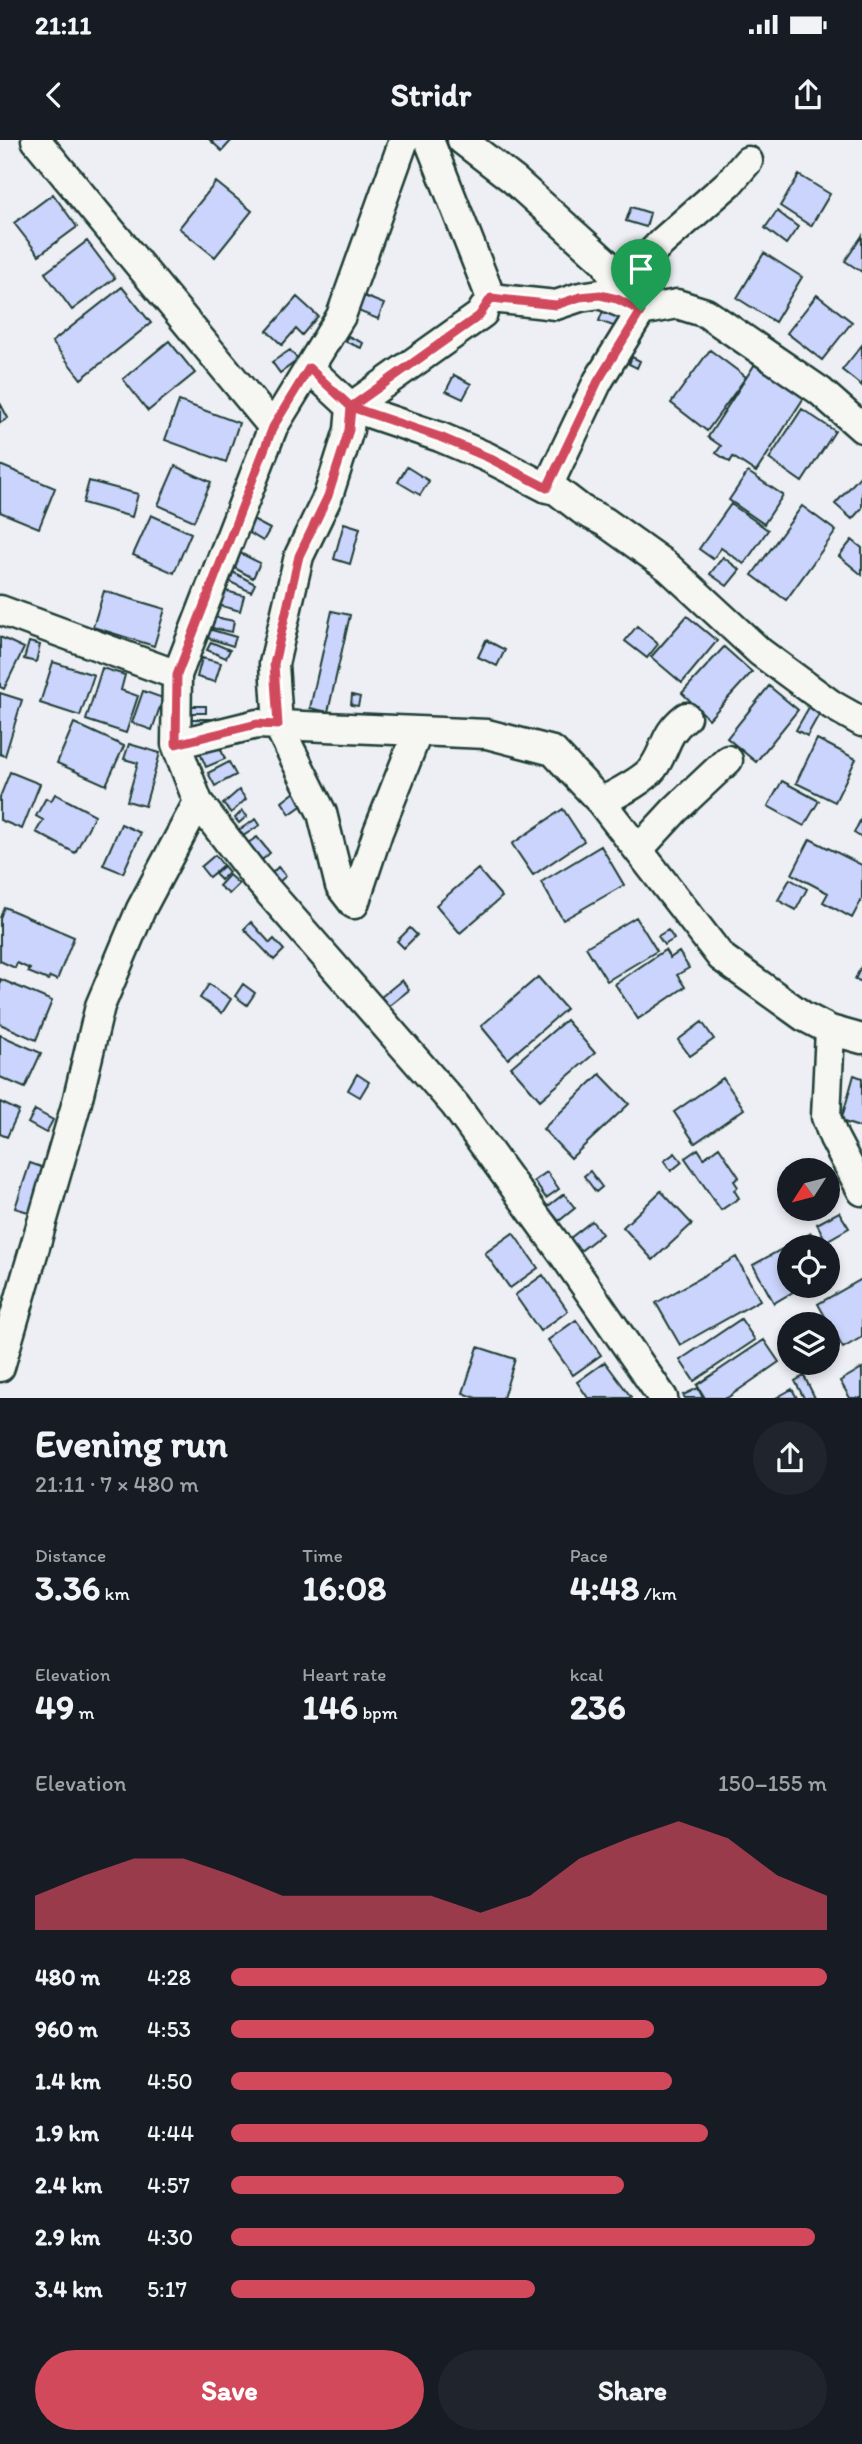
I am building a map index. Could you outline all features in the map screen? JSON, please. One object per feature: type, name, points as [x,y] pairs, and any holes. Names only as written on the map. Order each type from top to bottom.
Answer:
[{"type":"street","points":[[36,140],[273,427]]},
{"type":"street","points":[[404,140],[341,316],[273,427],[177,675],[176,744],[198,802],[256,876],[455,1105],[663,1398]]},
{"type":"street","points":[[429,140],[484,309]]},
{"type":"street","points":[[462,140],[514,180],[606,263],[618,286],[721,191],[748,161]]},
{"type":"street","points":[[418,731],[364,870],[354,904],[340,886],[322,813],[278,725],[274,664],[299,556],[328,496],[349,430],[351,407],[484,309],[556,305],[580,297],[600,295],[617,299],[641,311],[677,304],[706,313],[820,391],[862,428]]},
{"type":"street","points":[[547,488],[598,381],[641,311]]},
{"type":"street","points":[[309,368],[351,407],[440,437],[556,490],[668,567],[760,652],[832,705],[862,722]]},
{"type":"street","points":[[0,610],[177,675]]},
{"type":"street","points":[[601,802],[653,769],[674,727],[686,717]]},
{"type":"street","points":[[176,744],[257,724],[487,734],[553,751],[601,802],[721,957],[803,1016],[830,1030],[862,1039]]},
{"type":"street","points":[[639,849],[728,760]]},
{"type":"street","points":[[0,1367],[77,1102],[100,1006],[141,909],[198,802]]},
{"type":"street","points":[[830,1030],[826,1117],[862,1191]]},
{"type":"building","points":[[210,140],[232,140],[222,151]]},
{"type":"building","points":[[799,175],[830,194],[811,226],[780,206]]},
{"type":"building","points":[[216,182],[252,211],[215,257],[179,228]]},
{"type":"building","points":[[53,194],[77,227],[39,255],[14,223]]},
{"type":"building","points":[[631,207],[650,213],[646,227],[626,221]]},
{"type":"building","points":[[777,211],[798,227],[786,244],[765,228]]},
{"type":"building","points":[[862,236],[862,272],[845,261]]},
{"type":"building","points":[[87,241],[115,278],[72,310],[45,273]]},
{"type":"building","points":[[764,253],[802,277],[775,322],[737,298]]},
{"type":"building","points":[[122,287],[151,323],[81,379],[52,342]]},
{"type":"building","points":[[817,295],[852,322],[822,360],[787,333]]},
{"type":"building","points":[[364,296],[384,304],[378,319],[358,311]]},
{"type":"building","points":[[297,297],[318,316],[302,335],[296,329],[282,345],[267,331]]},
{"type":"building","points":[[606,303],[626,311],[619,328],[599,321]]},
{"type":"building","points":[[348,336],[363,343],[361,348],[346,342]]},
{"type":"building","points":[[169,341],[195,373],[148,411],[123,379]]},
{"type":"building","points":[[862,345],[862,386],[842,370]]},
{"type":"building","points":[[290,350],[298,360],[280,373],[272,362]]},
{"type":"building","points":[[710,350],[746,377],[707,431],[671,403]]},
{"type":"building","points":[[632,357],[640,361],[637,368],[629,364]]},
{"type":"building","points":[[755,364],[805,396],[756,472],[733,457],[730,462],[716,453],[721,446],[708,437]]},
{"type":"building","points":[[454,375],[471,384],[463,399],[446,391]]},
{"type":"building","points":[[179,401],[239,423],[226,462],[165,440]]},
{"type":"building","points":[[0,403],[8,418],[0,423]]},
{"type":"building","points":[[802,409],[835,431],[802,482],[769,459]]},
{"type":"building","points":[[0,465],[55,488],[39,528],[0,512]]},
{"type":"building","points":[[175,466],[211,482],[194,521],[158,505]]},
{"type":"building","points":[[407,467],[429,481],[420,495],[398,482]]},
{"type":"building","points":[[748,472],[783,495],[764,524],[729,500]]},
{"type":"building","points":[[862,474],[862,508],[852,519],[835,504]]},
{"type":"building","points":[[89,481],[138,494],[132,517],[83,503]]},
{"type":"building","points":[[731,504],[768,530],[744,564],[721,548],[713,559],[699,549]]},
{"type":"building","points":[[802,506],[836,531],[786,600],[752,575]]},
{"type":"building","points":[[151,515],[191,533],[174,573],[133,555]]},
{"type":"building","points":[[249,518],[270,529],[263,541],[243,529]]},
{"type":"building","points":[[344,523],[360,528],[350,564],[334,559]]},
{"type":"building","points":[[852,540],[862,548],[862,575],[839,556]]},
{"type":"building","points":[[238,552],[260,563],[253,578],[231,566]]},
{"type":"building","points":[[723,557],[740,570],[727,586],[710,574]]},
{"type":"building","points":[[229,570],[255,584],[251,592],[224,579]]},
{"type":"building","points":[[219,589],[244,596],[240,611],[215,604]]},
{"type":"building","points":[[104,591],[165,609],[154,646],[93,627]]},
{"type":"building","points":[[332,611],[350,615],[328,712],[310,708]]},
{"type":"building","points":[[687,616],[717,641],[682,683],[651,657]]},
{"type":"building","points":[[214,617],[234,621],[232,632],[212,628]]},
{"type":"building","points":[[637,626],[658,644],[647,658],[625,641]]},
{"type":"building","points":[[205,628],[236,637],[233,646],[202,636]]},
{"type":"building","points":[[0,637],[24,648],[4,689],[0,687]]},
{"type":"building","points":[[486,640],[505,650],[497,666],[478,657]]},
{"type":"building","points":[[29,642],[40,645],[36,662],[24,659]]},
{"type":"building","points":[[211,642],[230,650],[226,658],[207,650]]},
{"type":"building","points":[[724,647],[752,672],[709,719],[682,693]]},
{"type":"building","points":[[202,658],[221,663],[215,682],[197,677]]},
{"type":"building","points":[[53,662],[94,675],[80,716],[40,703]]},
{"type":"building","points":[[102,668],[125,675],[121,690],[138,696],[126,733],[86,720]]},
{"type":"building","points":[[769,686],[798,710],[756,762],[727,738]]},
{"type":"building","points":[[143,691],[163,698],[152,730],[132,723]]},
{"type":"building","points":[[0,693],[22,700],[5,756],[0,754]]},
{"type":"building","points":[[352,695],[360,697],[358,706],[351,705]]},
{"type":"building","points":[[812,702],[822,709],[807,736],[796,730]]},
{"type":"building","points":[[189,706],[206,706],[206,713],[189,713]]},
{"type":"building","points":[[191,719],[218,719],[218,727],[190,726]]},
{"type":"building","points":[[74,723],[124,746],[106,785],[57,763]]},
{"type":"building","points":[[817,739],[856,759],[835,802],[796,783]]},
{"type":"building","points":[[129,744],[160,753],[145,806],[127,801],[138,763],[124,759]]},
{"type":"building","points":[[219,745],[225,759],[206,767],[200,753]]},
{"type":"building","points":[[229,762],[236,775],[215,786],[208,773]]},
{"type":"building","points":[[10,772],[40,784],[22,829],[0,820],[0,797]]},
{"type":"building","points":[[782,781],[819,801],[804,826],[768,806]]},
{"type":"building","points":[[299,789],[308,801],[290,814],[282,802]]},
{"type":"building","points":[[239,790],[246,799],[231,813],[223,804]]},
{"type":"building","points":[[55,794],[95,815],[75,853],[36,832],[43,820],[36,816],[46,798],[51,801]]},
{"type":"building","points":[[563,809],[584,841],[533,875],[512,844]]},
{"type":"building","points":[[242,811],[247,816],[239,823],[235,818]]},
{"type":"building","points":[[862,817],[862,838],[854,833]]},
{"type":"building","points":[[256,819],[260,825],[243,836],[239,830]]},
{"type":"building","points":[[121,824],[141,833],[123,873],[103,865]]},
{"type":"building","points":[[257,837],[270,853],[262,860],[248,843]]},
{"type":"building","points":[[810,839],[862,865],[862,899],[852,918],[823,902],[828,893],[792,874]]},
{"type":"building","points":[[601,846],[624,885],[563,920],[541,882]]},
{"type":"building","points":[[215,855],[223,865],[209,877],[201,867]]},
{"type":"building","points":[[224,866],[229,872],[221,880],[215,874]]},
{"type":"building","points":[[278,867],[286,876],[279,882],[271,874]]},
{"type":"building","points":[[478,869],[502,897],[460,933],[436,905]]},
{"type":"building","points":[[229,875],[239,884],[229,894],[219,886]]},
{"type":"building","points":[[790,879],[807,889],[796,910],[778,900]]},
{"type":"building","points":[[4,907],[74,937],[57,980],[50,977],[48,980],[28,972],[30,969],[17,963],[15,968],[0,961],[0,918]]},
{"type":"building","points":[[636,917],[657,951],[607,981],[586,947]]},
{"type":"building","points":[[251,922],[270,943],[274,939],[284,950],[274,960],[244,929]]},
{"type":"building","points":[[410,928],[417,935],[404,948],[397,941]]},
{"type":"building","points":[[668,930],[674,939],[664,945],[658,936]]},
{"type":"building","points":[[665,950],[670,958],[679,952],[689,968],[677,975],[685,987],[638,1019],[615,984]]},
{"type":"building","points":[[862,965],[862,982],[855,979]]},
{"type":"building","points":[[538,977],[566,1009],[508,1059],[481,1026]]},
{"type":"building","points":[[0,979],[52,1001],[36,1040],[0,1024]]},
{"type":"building","points":[[402,980],[409,990],[389,1006],[381,997]]},
{"type":"building","points":[[209,984],[231,999],[222,1013],[200,998]]},
{"type":"building","points":[[243,984],[255,993],[247,1005],[235,996]]},
{"type":"building","points":[[566,1020],[595,1053],[540,1100],[511,1067]]},
{"type":"building","points":[[702,1022],[714,1039],[690,1056],[678,1040]]},
{"type":"building","points":[[0,1035],[41,1053],[25,1088],[0,1077]]},
{"type":"building","points":[[357,1074],[369,1082],[360,1097],[348,1090]]},
{"type":"building","points":[[600,1074],[629,1104],[571,1158],[543,1129]]},
{"type":"building","points":[[854,1075],[862,1078],[862,1128],[841,1121]]},
{"type":"building","points":[[723,1078],[744,1109],[695,1143],[674,1112]]},
{"type":"building","points":[[0,1102],[19,1111],[7,1137],[0,1134]]},
{"type":"building","points":[[35,1110],[53,1120],[46,1133],[28,1123]]},
{"type":"building","points":[[719,1147],[739,1177],[734,1181],[738,1187],[734,1190],[739,1198],[721,1210],[685,1158],[698,1149],[704,1158]]},
{"type":"building","points":[[675,1153],[682,1162],[671,1171],[664,1161]]},
{"type":"building","points":[[30,1163],[50,1170],[35,1214],[15,1208]]},
{"type":"building","points":[[590,1171],[602,1187],[596,1192],[584,1176]]},
{"type":"building","points":[[547,1172],[559,1189],[546,1198],[534,1181]]},
{"type":"building","points":[[661,1191],[692,1224],[653,1260],[623,1227]]},
{"type":"building","points":[[564,1194],[575,1208],[559,1221],[547,1207]]},
{"type":"building","points":[[840,1214],[849,1228],[837,1235],[823,1235],[817,1224],[840,1222]]},
{"type":"building","points":[[592,1221],[602,1234],[579,1252],[569,1239]]},
{"type":"building","points":[[513,1233],[538,1268],[510,1288],[485,1253]]},
{"type":"building","points":[[777,1252],[777,1298],[783,1298],[774,1303],[753,1265]]},
{"type":"building","points":[[736,1257],[760,1300],[680,1345],[656,1303]]},
{"type":"building","points":[[543,1275],[568,1311],[540,1331],[515,1295]]},
{"type":"building","points":[[862,1279],[862,1337],[843,1348],[840,1343],[840,1312],[823,1312],[818,1304],[829,1298],[840,1298],[840,1292]]},
{"type":"building","points":[[741,1319],[755,1340],[694,1381],[680,1360]]},
{"type":"building","points":[[576,1320],[601,1355],[573,1375],[548,1340]]},
{"type":"building","points":[[764,1340],[777,1359],[777,1363],[727,1398],[705,1398],[697,1385]]},
{"type":"building","points":[[478,1347],[515,1359],[503,1398],[476,1398],[463,1393]]},
{"type":"building","points":[[605,1362],[630,1398],[588,1398],[577,1382]]},
{"type":"building","points":[[862,1368],[862,1398],[850,1398],[840,1381]]},
{"type":"building","points":[[804,1376],[815,1398],[804,1398],[795,1381]]},
{"type":"building","points":[[698,1388],[703,1398],[685,1398],[683,1395]]},
{"type":"building","points":[[792,1389],[797,1398],[776,1398]]},
{"type":"route","points":[[641,311],[598,381],[547,488],[487,457],[440,437],[351,407],[349,430],[328,496],[299,556],[274,664],[278,725],[257,724],[176,744],[177,675],[273,427],[309,368],[351,407],[479,316],[491,298],[556,305],[580,297],[600,295],[617,299],[641,311]]}]
